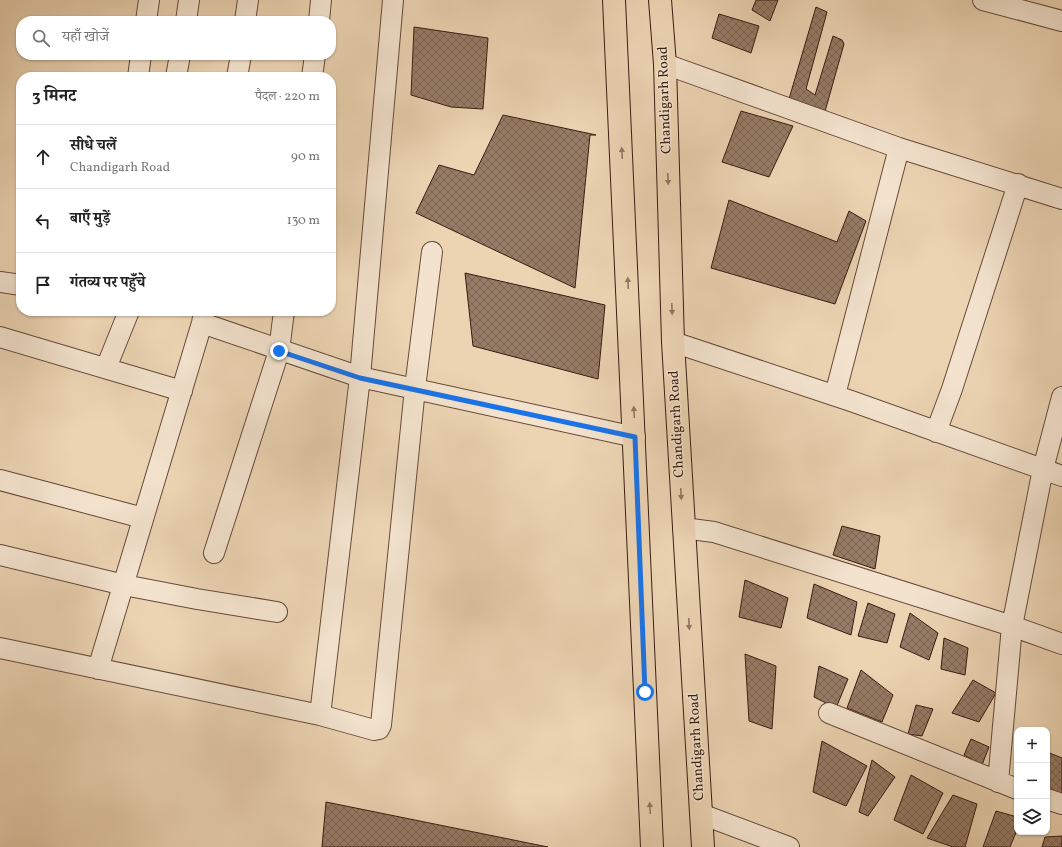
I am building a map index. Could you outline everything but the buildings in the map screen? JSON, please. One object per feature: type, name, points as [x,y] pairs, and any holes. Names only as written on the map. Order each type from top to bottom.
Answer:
[{"type":"main road","points":[[614,0],[635,437],[652,847]]},
{"type":"main road","name":"Chandigarh Road","points":[[660,0],[665,64],[672,342],[702,847]]},
{"type":"street","points":[[147,16],[149,0]]},
{"type":"street","points":[[187,16],[189,0]]},
{"type":"street","points":[[246,16],[248,0]]},
{"type":"street","points":[[319,16],[321,0]]},
{"type":"street","points":[[320,715],[360,378],[393,0]]},
{"type":"street","points":[[984,0],[1062,21]]},
{"type":"street","points":[[139,72],[140,60]]},
{"type":"street","points":[[177,72],[179,60]]},
{"type":"street","points":[[238,72],[239,60]]},
{"type":"street","points":[[313,72],[314,60]]},
{"type":"street","points":[[665,64],[899,148],[1062,196]]},
{"type":"street","points":[[835,395],[899,148]]},
{"type":"street","points":[[936,432],[1018,184]]},
{"type":"street","points":[[0,648],[320,715],[374,730],[379,729],[382,725],[415,388],[432,252]]},
{"type":"street","points":[[0,282],[16,284]]},
{"type":"street","points":[[106,368],[128,316]]},
{"type":"street","points":[[214,553],[279,351],[283,316]]},
{"type":"street","points":[[98,669],[203,317],[279,351],[360,378],[415,388],[635,437]]},
{"type":"street","points":[[0,337],[182,391]]},
{"type":"street","points":[[672,342],[835,395],[1062,476]]},
{"type":"street","points":[[998,782],[1012,626],[1043,469],[1062,397]]},
{"type":"street","points":[[0,480],[143,518]]},
{"type":"street","points":[[683,528],[714,532],[1012,626],[1062,644]]},
{"type":"street","points":[[0,555],[124,585],[277,612]]},
{"type":"street","points":[[829,713],[1014,788]]},
{"type":"street","points":[[1050,800],[1062,804]]},
{"type":"street","points":[[701,814],[789,847]]},
{"type":"route","points":[[279,351],[360,378],[415,388],[635,437],[645,692]]}]
